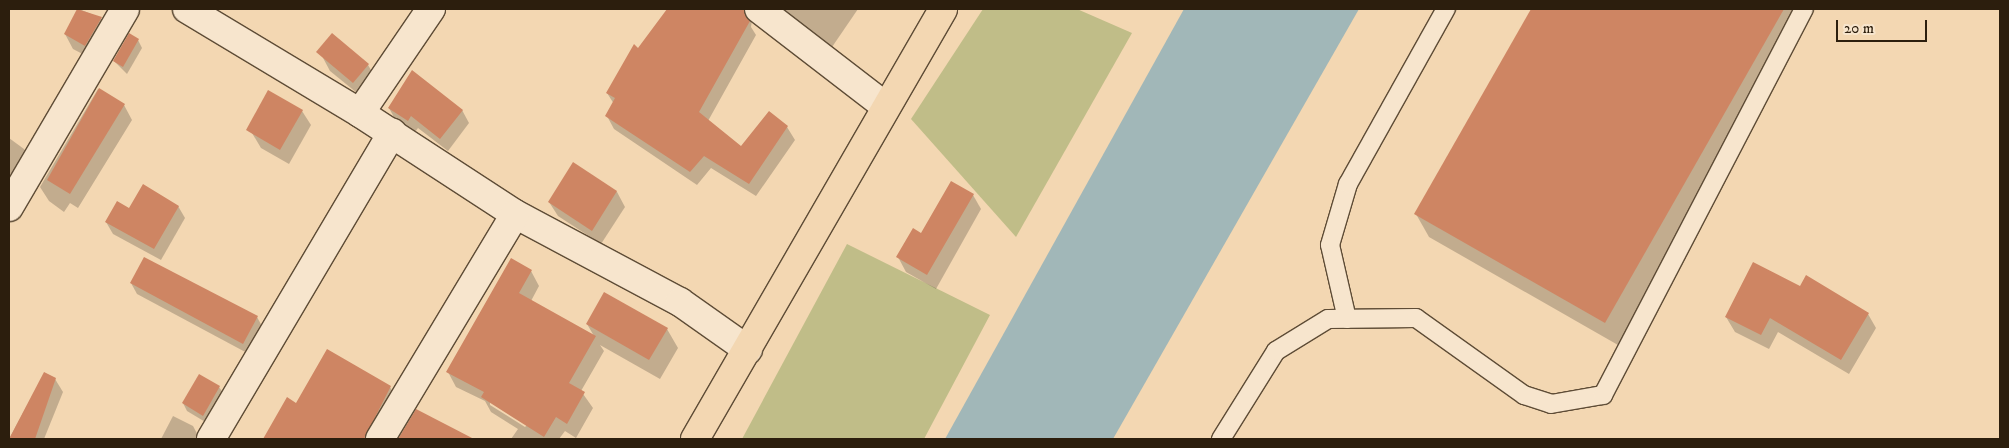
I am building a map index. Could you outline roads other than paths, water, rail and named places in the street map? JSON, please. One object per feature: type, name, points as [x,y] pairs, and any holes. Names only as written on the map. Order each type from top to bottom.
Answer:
[{"type":"main road","points":[[695,439],[748,350],[885,106],[942,9]]},
{"type":"street","points":[[9,207],[125,9]]},
{"type":"street","points":[[187,9],[360,113],[515,214],[680,302],[748,350]]},
{"type":"street","points":[[759,9],[885,106]]},
{"type":"street","points":[[360,113],[423,12]]},
{"type":"street","points":[[210,439],[392,133]]},
{"type":"street","points":[[380,439],[515,214]]},
{"type":"lane","points":[[1346,318],[1330,245],[1348,184],[1446,9]]},
{"type":"lane","points":[[1221,439],[1276,351],[1328,319],[1416,318],[1524,395],[1550,404],[1603,394],[1804,9]]}]
